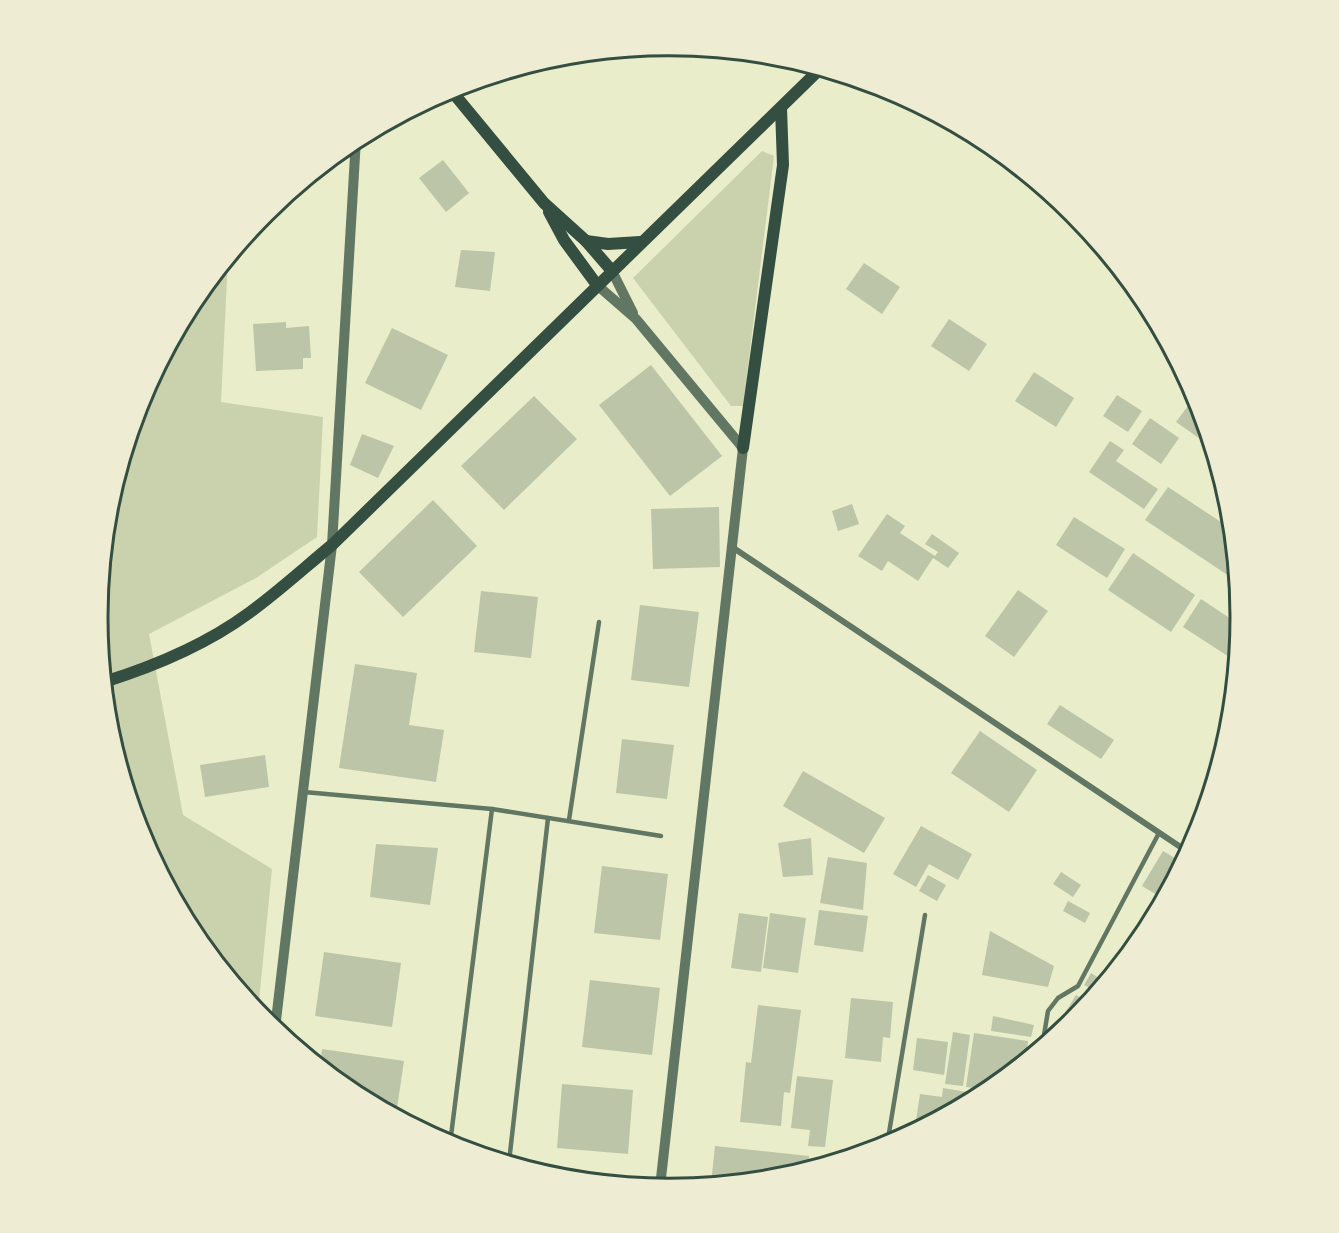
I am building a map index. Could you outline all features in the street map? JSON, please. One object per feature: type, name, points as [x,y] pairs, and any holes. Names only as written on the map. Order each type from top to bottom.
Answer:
[{"type":"main road","points":[[112,679],[167,658],[215,635],[249,613],[332,545],[640,242],[814,75]]},
{"type":"main road","points":[[457,97],[544,202],[586,241],[612,271]]},
{"type":"main road","points":[[743,448],[783,165],[782,108]]},
{"type":"main road","points":[[544,202],[564,240],[597,285]]},
{"type":"main road","points":[[586,241],[608,244],[640,242]]},
{"type":"street","points":[[276,1016],[332,545],[355,152]]},
{"type":"street","points":[[612,271],[636,319]]},
{"type":"street","points":[[597,285],[636,319],[743,448],[661,1178]]},
{"type":"street","points":[[732,547],[1181,847]]},
{"type":"lane","points":[[569,820],[599,622]]},
{"type":"lane","points":[[302,791],[492,809],[661,836]]},
{"type":"lane","points":[[451,1133],[492,809]]},
{"type":"lane","points":[[511,1154],[548,818]]},
{"type":"lane","points":[[1044,1033],[1048,1011],[1058,998],[1078,986],[1159,833]]},
{"type":"lane","points":[[889,1133],[926,915]]},
{"type":"green space","points":[[762,151],[774,156],[743,406],[731,406],[633,278]]},
{"type":"green space","points":[[227,271],[221,402],[323,417],[317,537],[256,578],[149,634],[183,815],[272,869],[259,998],[224,958],[203,928],[166,865],[151,831],[138,797],[119,726],[110,653],[108,616],[113,543],[119,507],[138,436],[166,368],[203,305]]},
{"type":"building","points":[[443,160],[469,193],[446,212],[419,178]]},
{"type":"building","points":[[461,250],[495,252],[490,291],[455,287]]},
{"type":"building","points":[[864,263],[900,287],[882,314],[846,289]]},
{"type":"building","points":[[949,319],[987,344],[969,371],[931,346]]},
{"type":"building","points":[[286,322],[286,328],[309,326],[311,358],[303,358],[303,369],[256,371],[253,324]]},
{"type":"building","points":[[392,328],[448,355],[421,410],[365,383]]},
{"type":"building","points":[[651,365],[722,456],[670,496],[599,405]]},
{"type":"building","points":[[1034,372],[1074,398],[1056,427],[1015,401]]},
{"type":"building","points":[[1117,395],[1142,411],[1128,432],[1103,416]]},
{"type":"building","points":[[534,396],[577,439],[504,510],[461,466]]},
{"type":"building","points":[[1189,405],[1202,440],[1176,422]]},
{"type":"building","points":[[1150,418],[1179,438],[1161,464],[1132,444]]},
{"type":"building","points":[[362,434],[394,446],[378,478],[350,465]]},
{"type":"building","points":[[1110,441],[1124,450],[1116,461],[1158,489],[1144,509],[1089,472]]},
{"type":"building","points":[[1168,487],[1223,523],[1229,576],[1145,520]]},
{"type":"building","points":[[433,500],[477,546],[403,617],[359,572]]},
{"type":"building","points":[[852,504],[859,524],[838,531],[832,511]]},
{"type":"building","points":[[719,507],[720,567],[653,569],[651,509]]},
{"type":"building","points":[[887,514],[905,526],[900,533],[935,556],[938,552],[925,544],[932,534],[959,553],[948,568],[933,558],[918,581],[888,561],[882,571],[858,556]]},
{"type":"building","points":[[1074,517],[1125,549],[1107,578],[1056,545]]},
{"type":"building","points":[[1133,553],[1195,595],[1171,632],[1108,590]]},
{"type":"building","points":[[1018,590],[1048,611],[1014,657],[985,636]]},
{"type":"building","points":[[481,591],[538,597],[531,658],[474,652]]},
{"type":"building","points":[[1201,599],[1230,618],[1229,657],[1183,627]]},
{"type":"building","points":[[640,605],[699,612],[689,687],[631,680]]},
{"type":"building","points":[[355,664],[417,673],[409,725],[444,730],[436,782],[339,768]]},
{"type":"building","points":[[1060,705],[1114,740],[1101,759],[1047,724]]},
{"type":"building","points":[[980,731],[1037,770],[1009,812],[951,773]]},
{"type":"building","points":[[622,739],[674,745],[667,799],[616,793]]},
{"type":"building","points":[[265,755],[269,787],[205,797],[200,765]]},
{"type":"building","points":[[803,771],[885,818],[864,853],[783,806]]},
{"type":"building","points":[[921,826],[972,854],[958,880],[929,864],[916,887],[893,874]]},
{"type":"building","points":[[811,838],[813,875],[783,877],[778,843]]},
{"type":"building","points":[[376,844],[438,848],[430,905],[370,897]]},
{"type":"building","points":[[1163,851],[1176,859],[1156,895],[1142,886]]},
{"type":"building","points":[[828,857],[867,863],[863,910],[820,903]]},
{"type":"building","points":[[602,866],[668,874],[660,940],[594,933]]},
{"type":"building","points":[[1061,872],[1081,885],[1073,897],[1053,884]]},
{"type":"building","points":[[928,875],[946,885],[937,901],[919,891]]},
{"type":"building","points":[[1068,901],[1090,913],[1085,923],[1063,911]]},
{"type":"building","points":[[819,910],[868,916],[863,952],[814,945]]},
{"type":"building","points":[[739,913],[768,917],[761,972],[731,968]]},
{"type":"building","points":[[770,913],[806,918],[798,973],[763,968]]},
{"type":"building","points":[[990,931],[1054,966],[1048,987],[982,975]]},
{"type":"building","points":[[324,952],[401,963],[392,1027],[315,1016]]},
{"type":"building","points":[[1091,973],[1098,978],[1089,988],[1084,985]]},
{"type":"building","points":[[590,980],[660,988],[652,1055],[582,1047]]},
{"type":"building","points":[[1076,995],[1080,997],[1066,1013],[1065,1013]]},
{"type":"building","points":[[851,998],[893,1002],[890,1038],[883,1037],[881,1062],[845,1058]]},
{"type":"building","points":[[758,1005],[801,1010],[790,1093],[784,1092],[781,1126],[740,1122],[746,1062],[751,1063]]},
{"type":"building","points":[[993,1016],[1034,1025],[1031,1037],[991,1031]]},
{"type":"building","points":[[953,1032],[970,1035],[963,1086],[945,1084]]},
{"type":"building","points":[[974,1033],[1028,1041],[1027,1048],[1011,1062],[973,1088],[966,1087]]},
{"type":"building","points":[[917,1038],[948,1042],[944,1075],[913,1070]]},
{"type":"building","points":[[322,1049],[404,1061],[397,1107],[358,1083],[321,1056]]},
{"type":"building","points":[[797,1076],[833,1080],[825,1147],[808,1146],[810,1130],[791,1128]]},
{"type":"building","points":[[562,1084],[633,1090],[628,1154],[557,1148]]},
{"type":"building","points":[[943,1088],[966,1092],[916,1121],[920,1094],[942,1097]]},
{"type":"building","points":[[715,1146],[809,1156],[809,1160],[779,1167],[712,1176]]}]
